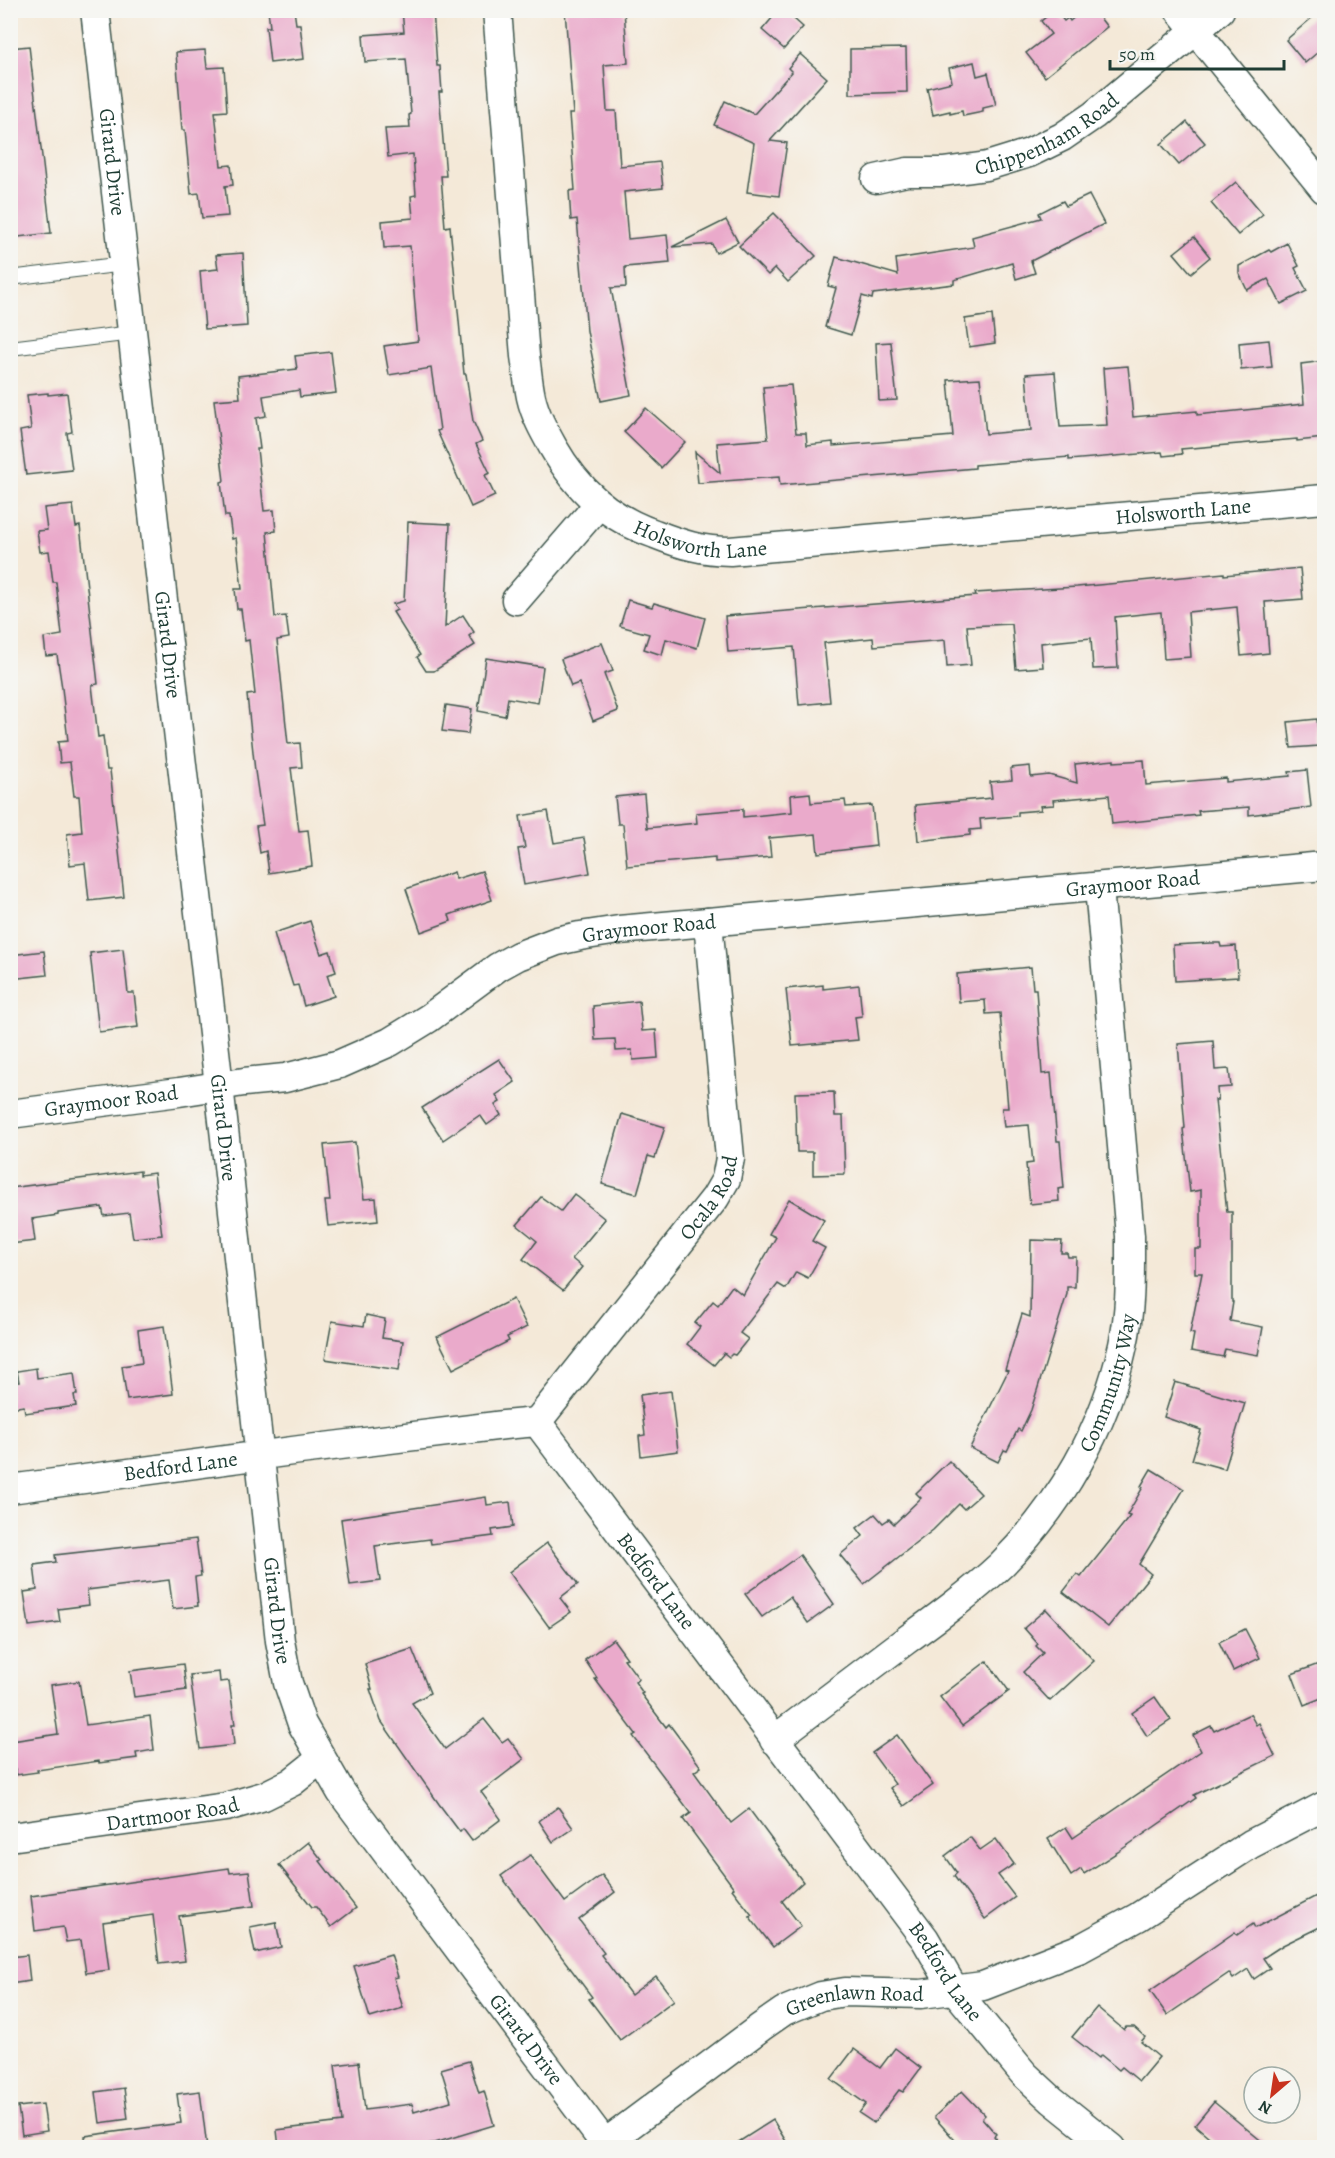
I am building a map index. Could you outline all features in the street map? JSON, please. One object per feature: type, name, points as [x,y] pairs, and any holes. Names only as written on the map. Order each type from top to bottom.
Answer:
[{"type":"street","name":"Girard Drive","points":[[95,10],[280,1641],[288,1683],[302,1724],[341,1792],[604,2146]]},
{"type":"street","name":"Holsworth Lane","points":[[497,10],[525,356],[531,397],[545,433],[566,469],[599,504],[617,517],[642,530],[682,545],[714,551],[730,551],[1324,499]]},
{"type":"street","name":"Chippenham Road","points":[[876,179],[907,172],[943,172],[987,166],[1029,153],[1062,137],[1094,115],[1188,21],[1220,10]]},
{"type":"street","points":[[1188,21],[1324,189]]},
{"type":"street","points":[[516,600],[599,504]]},
{"type":"street","name":"Graymoor Road","points":[[10,1114],[285,1078],[340,1064],[400,1036],[429,1018],[498,967],[557,941],[580,936],[619,930],[1324,866]]},
{"type":"street","name":"Community Way","points":[[774,1740],[952,1606],[1002,1563],[1050,1508],[1089,1444],[1110,1392],[1123,1344],[1129,1299],[1130,1236],[1099,888]]},
{"type":"street","name":"Ocala Road","points":[[537,1422],[715,1198],[726,1179],[730,1158],[708,922]]},
{"type":"street","name":"Bedford Lane","points":[[10,1489],[537,1422],[925,1939],[954,1989],[1024,2074],[1052,2100],[1112,2148]]},
{"type":"street","name":"Dartmoor Road","points":[[10,1837],[225,1807],[264,1796],[292,1782],[321,1759]]},
{"type":"street","name":"Greenlawn Road","points":[[604,2146],[761,2027],[802,2002],[845,1992],[921,1994],[983,1986],[1081,1948],[1138,1917],[1251,1844],[1291,1821],[1324,1806]]},
{"type":"lane","points":[[10,278],[124,264]]},
{"type":"lane","points":[[10,348],[132,333]]},
{"type":"building","points":[[268,10],[294,10],[296,24],[300,24],[304,59],[270,63],[266,27],[270,27]]},
{"type":"building","points":[[402,10],[433,10],[437,66],[440,66],[442,92],[439,92],[446,176],[441,176],[445,227],[450,226],[464,374],[466,374],[473,421],[482,441],[476,444],[490,473],[485,475],[495,496],[471,507],[437,431],[440,430],[431,368],[389,375],[384,346],[418,341],[410,246],[384,248],[382,221],[413,218],[411,196],[416,195],[413,154],[388,157],[385,129],[410,128],[409,115],[411,114],[406,59],[365,62],[363,35],[404,32]]},
{"type":"building","points":[[565,10],[624,10],[628,63],[604,65],[607,111],[616,111],[620,166],[660,162],[663,188],[624,192],[628,239],[667,235],[670,263],[625,267],[626,287],[611,288],[631,395],[601,401],[587,331],[577,219],[571,220],[569,191],[575,190],[569,114],[573,114]]},
{"type":"building","points":[[779,10],[784,10],[803,27],[784,49],[762,30]]},
{"type":"building","points":[[1055,10],[1064,21],[1068,18],[1070,21],[1083,10],[1094,10],[1107,27],[1045,77],[1026,53],[1051,34],[1041,21]]},
{"type":"building","points":[[1321,10],[1324,10],[1324,47],[1305,63],[1286,40]]},
{"type":"building","points":[[29,46],[51,233],[10,238],[10,48]]},
{"type":"building","points":[[906,48],[907,92],[850,94],[850,49]]},
{"type":"building","points":[[205,50],[207,68],[224,67],[227,111],[215,112],[221,166],[231,165],[233,185],[225,186],[228,216],[202,218],[199,193],[191,194],[185,130],[182,130],[176,52]]},
{"type":"building","points":[[800,54],[827,78],[770,141],[787,143],[779,196],[747,192],[754,143],[714,125],[725,101],[754,114],[792,72],[788,68]]},
{"type":"building","points":[[974,62],[977,76],[988,73],[996,105],[983,108],[983,112],[963,116],[962,111],[933,115],[927,88],[952,82],[949,68]]},
{"type":"building","points":[[1187,122],[1205,143],[1179,165],[1161,144]]},
{"type":"building","points":[[1236,182],[1263,214],[1238,235],[1211,203]]},
{"type":"building","points":[[1089,195],[1104,224],[1031,261],[1035,273],[1016,279],[1012,263],[954,280],[954,284],[873,294],[872,299],[862,296],[851,335],[825,327],[836,288],[828,286],[836,257],[898,275],[896,259],[974,247],[972,237],[1041,218],[1039,213],[1063,201],[1066,206]]},
{"type":"building","points":[[774,213],[816,256],[788,282],[775,268],[768,275],[739,246]]},
{"type":"building","points":[[726,220],[738,242],[716,253],[712,244],[672,247]]},
{"type":"building","points":[[1194,237],[1210,257],[1191,273],[1174,253]]},
{"type":"building","points":[[1287,243],[1299,266],[1295,268],[1307,291],[1281,304],[1268,279],[1247,290],[1239,273],[1239,266]]},
{"type":"building","points":[[243,253],[247,326],[205,329],[200,271],[218,269],[216,255]]},
{"type":"building","points":[[992,315],[995,343],[969,347],[965,319]]},
{"type":"building","points":[[1269,340],[1272,367],[1241,370],[1239,343]]},
{"type":"building","points":[[891,342],[897,400],[879,401],[876,343]]},
{"type":"building","points":[[331,352],[336,393],[300,397],[299,390],[263,396],[266,416],[256,418],[264,511],[274,510],[276,531],[267,532],[275,617],[286,616],[289,638],[277,640],[288,744],[300,743],[302,767],[291,768],[299,831],[308,830],[312,866],[269,873],[266,851],[260,853],[256,826],[263,825],[247,695],[255,694],[249,640],[245,641],[241,609],[237,609],[235,589],[242,589],[236,538],[232,539],[229,516],[225,516],[221,482],[224,481],[214,400],[240,398],[238,376],[297,369],[295,356]]},
{"type":"building","points":[[1324,361],[1324,438],[1181,449],[1182,454],[1163,456],[1162,452],[1069,460],[1069,457],[975,465],[975,468],[780,485],[779,477],[698,483],[695,452],[720,473],[717,443],[768,439],[763,387],[791,385],[796,433],[806,433],[807,445],[833,442],[833,446],[953,436],[948,380],[980,378],[986,434],[1031,430],[1026,374],[1055,372],[1060,427],[1107,425],[1103,368],[1128,366],[1133,417],[1197,411],[1197,415],[1304,404],[1301,364]]},
{"type":"building","points":[[48,393],[48,395],[67,393],[72,432],[67,433],[72,470],[26,475],[20,431],[31,429],[27,395]]},
{"type":"building","points":[[646,408],[685,442],[661,468],[624,432]]},
{"type":"building","points":[[73,505],[76,527],[80,526],[98,684],[92,685],[98,737],[103,736],[107,770],[110,770],[124,897],[89,901],[85,863],[70,865],[67,834],[82,832],[79,796],[74,796],[70,762],[60,763],[58,742],[68,741],[62,688],[57,655],[46,656],[44,638],[62,635],[56,582],[53,582],[49,551],[40,552],[37,531],[47,530],[44,508]]},
{"type":"building","points":[[408,522],[450,524],[445,627],[463,615],[474,632],[469,636],[475,645],[434,671],[426,671],[417,657],[420,655],[393,612],[397,610],[393,604],[404,601]]},
{"type":"building","points":[[1300,568],[1303,599],[1265,602],[1269,653],[1241,656],[1237,607],[1188,612],[1191,657],[1164,659],[1161,612],[1115,617],[1118,668],[1093,669],[1091,638],[1041,643],[1043,667],[1016,669],[1012,624],[967,626],[971,665],[947,667],[945,640],[874,646],[873,638],[824,643],[830,702],[799,705],[794,647],[728,652],[725,616],[976,596],[975,593],[1077,587]]},
{"type":"building","points":[[628,600],[652,607],[654,603],[705,618],[697,648],[666,639],[662,655],[644,649],[649,634],[620,626]]},
{"type":"building","points":[[602,643],[613,671],[604,674],[618,711],[593,721],[579,683],[571,686],[561,659]]},
{"type":"building","points":[[486,658],[543,667],[538,703],[508,698],[505,716],[478,711]]},
{"type":"building","points":[[446,705],[472,709],[468,734],[442,731]]},
{"type":"building","points":[[1317,719],[1319,746],[1291,748],[1288,722]]},
{"type":"building","points":[[1114,760],[1114,762],[1144,760],[1146,785],[1226,778],[1226,782],[1290,776],[1289,772],[1307,770],[1311,807],[1249,815],[1249,807],[1198,811],[1199,815],[1112,824],[1109,795],[1053,800],[1054,805],[1040,806],[1041,810],[1018,812],[1018,816],[980,819],[981,829],[970,830],[970,835],[918,841],[915,805],[992,798],[990,782],[1012,780],[1011,768],[1030,766],[1031,777],[1049,775],[1077,783],[1075,764]]},
{"type":"building","points":[[810,793],[811,803],[845,800],[846,807],[872,805],[876,846],[818,853],[816,834],[769,838],[771,857],[715,862],[715,858],[627,866],[623,824],[618,824],[615,797],[644,794],[647,828],[697,823],[696,813],[743,809],[743,817],[792,812],[791,795]]},
{"type":"building","points":[[548,811],[554,843],[584,838],[590,873],[524,885],[518,849],[525,848],[520,816]]},
{"type":"building","points":[[482,871],[492,900],[449,915],[451,921],[421,932],[406,889],[454,872],[456,879]]},
{"type":"building","points":[[310,921],[321,954],[330,951],[336,972],[327,975],[334,996],[304,1006],[298,985],[293,986],[274,933]]},
{"type":"building","points":[[1220,943],[1221,947],[1236,946],[1238,977],[1175,981],[1173,945]]},
{"type":"building","points":[[123,949],[128,993],[134,993],[138,1027],[99,1032],[90,953]]},
{"type":"building","points":[[44,951],[47,975],[10,979],[10,955]]},
{"type":"building","points":[[1031,967],[1033,989],[1036,989],[1042,1074],[1051,1073],[1064,1188],[1058,1189],[1059,1201],[1030,1204],[1026,1164],[1033,1163],[1029,1125],[1004,1127],[1002,1108],[1008,1108],[1000,1013],[986,1014],[985,1000],[959,1002],[957,974]]},
{"type":"building","points":[[823,985],[823,989],[859,985],[862,1016],[855,1017],[858,1040],[792,1046],[786,989]]},
{"type":"building","points":[[639,1001],[642,1031],[656,1030],[658,1058],[633,1060],[632,1050],[616,1051],[615,1039],[595,1040],[593,1006]]},
{"type":"building","points":[[1213,1041],[1215,1070],[1229,1069],[1231,1087],[1217,1088],[1218,1100],[1215,1100],[1227,1212],[1232,1212],[1233,1302],[1230,1321],[1263,1327],[1258,1355],[1225,1349],[1223,1357],[1191,1351],[1194,1334],[1190,1333],[1202,1273],[1195,1273],[1195,1249],[1201,1249],[1201,1190],[1190,1192],[1183,1129],[1185,1128],[1178,1044]]},
{"type":"building","points":[[499,1059],[515,1082],[496,1095],[500,1102],[495,1105],[501,1115],[487,1125],[480,1115],[443,1140],[422,1108]]},
{"type":"building","points":[[834,1092],[835,1116],[843,1116],[845,1174],[813,1175],[813,1152],[797,1152],[795,1093]]},
{"type":"building","points":[[622,1114],[665,1127],[655,1158],[648,1156],[637,1194],[602,1184]]},
{"type":"building","points":[[355,1142],[364,1199],[376,1198],[378,1221],[328,1226],[325,1201],[330,1201],[324,1145]]},
{"type":"building","points":[[140,1171],[140,1175],[154,1173],[162,1235],[133,1238],[129,1213],[104,1216],[102,1207],[32,1219],[35,1241],[10,1244],[10,1188]]},
{"type":"building","points":[[574,1194],[605,1219],[572,1259],[582,1267],[563,1290],[523,1259],[537,1241],[517,1225],[541,1197],[561,1211]]},
{"type":"building","points":[[789,1199],[824,1220],[812,1241],[825,1248],[808,1278],[796,1272],[786,1289],[778,1284],[740,1333],[748,1339],[735,1355],[732,1354],[729,1357],[724,1353],[714,1365],[687,1344],[700,1327],[695,1323],[713,1301],[718,1305],[732,1286],[743,1295],[776,1237],[769,1234]]},
{"type":"building","points":[[1031,1240],[1062,1241],[1061,1253],[1067,1253],[1068,1257],[1076,1257],[1075,1287],[1067,1287],[1067,1294],[1031,1410],[1021,1431],[1018,1429],[1007,1451],[1004,1450],[998,1462],[970,1448],[1008,1371],[1005,1370],[1022,1314],[1030,1317]]},
{"type":"building","points":[[513,1299],[527,1327],[507,1337],[509,1341],[453,1369],[437,1337]]},
{"type":"building","points":[[366,1315],[385,1319],[382,1338],[403,1341],[399,1370],[325,1359],[332,1321],[364,1326]]},
{"type":"building","points":[[164,1326],[173,1394],[127,1400],[122,1366],[142,1363],[138,1330]]},
{"type":"building","points":[[36,1368],[37,1378],[74,1373],[76,1406],[25,1413],[24,1406],[10,1408],[10,1383],[19,1382],[17,1371]]},
{"type":"building","points":[[1175,1382],[1245,1403],[1225,1469],[1192,1460],[1201,1430],[1164,1417]]},
{"type":"building","points":[[671,1391],[678,1451],[641,1456],[639,1436],[645,1435],[640,1395]]},
{"type":"building","points":[[949,1461],[981,1494],[964,1509],[959,1504],[933,1530],[864,1584],[840,1555],[863,1536],[857,1528],[875,1514],[883,1523],[889,1519],[894,1524],[921,1498],[916,1493]]},
{"type":"building","points":[[1151,1469],[1184,1489],[1139,1564],[1151,1574],[1108,1627],[1063,1592],[1077,1574],[1081,1577],[1130,1516],[1127,1515]]},
{"type":"building","points":[[486,1497],[487,1505],[510,1502],[513,1527],[492,1530],[493,1536],[431,1544],[430,1539],[375,1546],[380,1581],[350,1585],[341,1519]]},
{"type":"building","points":[[196,1539],[201,1576],[195,1577],[198,1606],[173,1609],[169,1580],[87,1590],[89,1605],[58,1609],[60,1622],[29,1626],[24,1592],[37,1590],[34,1565],[56,1562],[55,1555]]},
{"type":"building","points":[[547,1543],[578,1584],[560,1598],[571,1612],[549,1627],[509,1572]]},
{"type":"building","points":[[800,1555],[834,1604],[808,1623],[790,1597],[762,1617],[745,1594]]},
{"type":"building","points":[[1046,1609],[1094,1661],[1050,1701],[1023,1672],[1043,1653],[1024,1628]]},
{"type":"building","points":[[1245,1629],[1260,1658],[1233,1671],[1219,1642]]},
{"type":"building","points":[[613,1639],[639,1679],[635,1682],[643,1693],[641,1694],[666,1727],[669,1724],[701,1767],[694,1772],[731,1823],[749,1809],[803,1882],[782,1901],[801,1926],[773,1947],[749,1916],[752,1915],[732,1889],[734,1888],[683,1819],[691,1813],[633,1736],[636,1734],[595,1679],[597,1678],[585,1660]]},
{"type":"building","points":[[412,1649],[430,1693],[412,1703],[445,1749],[484,1719],[502,1742],[508,1738],[524,1759],[481,1792],[501,1819],[472,1841],[463,1829],[460,1832],[381,1721],[370,1689],[372,1689],[365,1664]]},
{"type":"building","points":[[987,1661],[1009,1691],[962,1726],[940,1697]]},
{"type":"building","points":[[1324,1662],[1324,1697],[1304,1705],[1292,1674]]},
{"type":"building","points":[[183,1664],[186,1690],[134,1697],[130,1671]]},
{"type":"building","points":[[219,1672],[220,1682],[229,1681],[235,1725],[232,1725],[234,1745],[200,1749],[190,1675]]},
{"type":"building","points":[[79,1681],[86,1725],[150,1716],[154,1750],[136,1753],[137,1758],[99,1763],[99,1761],[16,1775],[12,1741],[58,1734],[51,1685]]},
{"type":"building","points":[[1155,1697],[1171,1720],[1147,1736],[1132,1713]]},
{"type":"building","points":[[1250,1714],[1256,1725],[1259,1723],[1275,1756],[1194,1795],[1196,1798],[1118,1852],[1084,1874],[1081,1869],[1071,1876],[1048,1839],[1066,1827],[1073,1838],[1201,1751],[1193,1735],[1211,1726],[1214,1731]]},
{"type":"building","points":[[897,1735],[933,1785],[904,1806],[890,1788],[895,1784],[872,1753]]},
{"type":"building","points":[[558,1807],[573,1828],[553,1842],[539,1821]]},
{"type":"building","points":[[970,1837],[980,1850],[996,1839],[1014,1864],[998,1875],[1015,1897],[985,1919],[954,1876],[957,1873],[945,1856]]},
{"type":"building","points":[[308,1842],[356,1908],[331,1927],[279,1865]]},
{"type":"building","points":[[530,1855],[565,1902],[602,1875],[615,1892],[579,1920],[604,1953],[601,1955],[631,1995],[656,1976],[674,2000],[620,2040],[589,1999],[592,1997],[501,1876]]},
{"type":"building","points":[[229,1868],[230,1873],[249,1871],[254,1906],[179,1916],[185,1961],[159,1964],[153,1915],[103,1922],[109,1970],[86,1973],[81,1940],[66,1942],[63,1927],[35,1931],[31,1896]]},
{"type":"building","points":[[1324,1892],[1324,1925],[1283,1945],[1263,1958],[1270,1968],[1254,1979],[1248,1969],[1233,1979],[1229,1973],[1167,2015],[1150,1991],[1235,1932],[1237,1935],[1253,1924],[1255,1928]]},
{"type":"building","points":[[276,1922],[281,1947],[255,1953],[250,1927]]},
{"type":"building","points":[[27,1955],[30,1981],[10,1984],[10,1957]]},
{"type":"building","points":[[391,1955],[398,1977],[394,1978],[403,2008],[370,2018],[354,1966]]},
{"type":"building","points":[[1097,2007],[1124,2030],[1126,2027],[1134,2027],[1145,2037],[1141,2042],[1159,2057],[1139,2081],[1122,2067],[1119,2070],[1101,2055],[1099,2058],[1072,2037]]},
{"type":"building","points":[[895,2048],[921,2068],[903,2092],[899,2090],[874,2123],[859,2113],[866,2104],[831,2079],[854,2049],[880,2068]]},
{"type":"building","points":[[469,2061],[479,2093],[484,2091],[494,2125],[435,2143],[396,2147],[395,2143],[358,2148],[279,2148],[277,2130],[342,2122],[335,2065],[359,2062],[365,2110],[412,2104],[414,2112],[451,2101],[441,2069]]},
{"type":"building","points":[[124,2088],[128,2119],[100,2123],[96,2092]]},
{"type":"building","points":[[200,2091],[207,2148],[86,2148],[85,2136],[181,2123],[177,2094]]},
{"type":"building","points":[[962,2091],[985,2115],[982,2118],[996,2134],[994,2136],[1004,2148],[962,2148],[934,2117]]},
{"type":"building","points":[[1214,2102],[1270,2148],[1222,2148],[1195,2125]]},
{"type":"building","points":[[43,2104],[47,2131],[22,2135],[18,2107]]},
{"type":"building","points":[[773,2120],[790,2148],[729,2148]]}]
